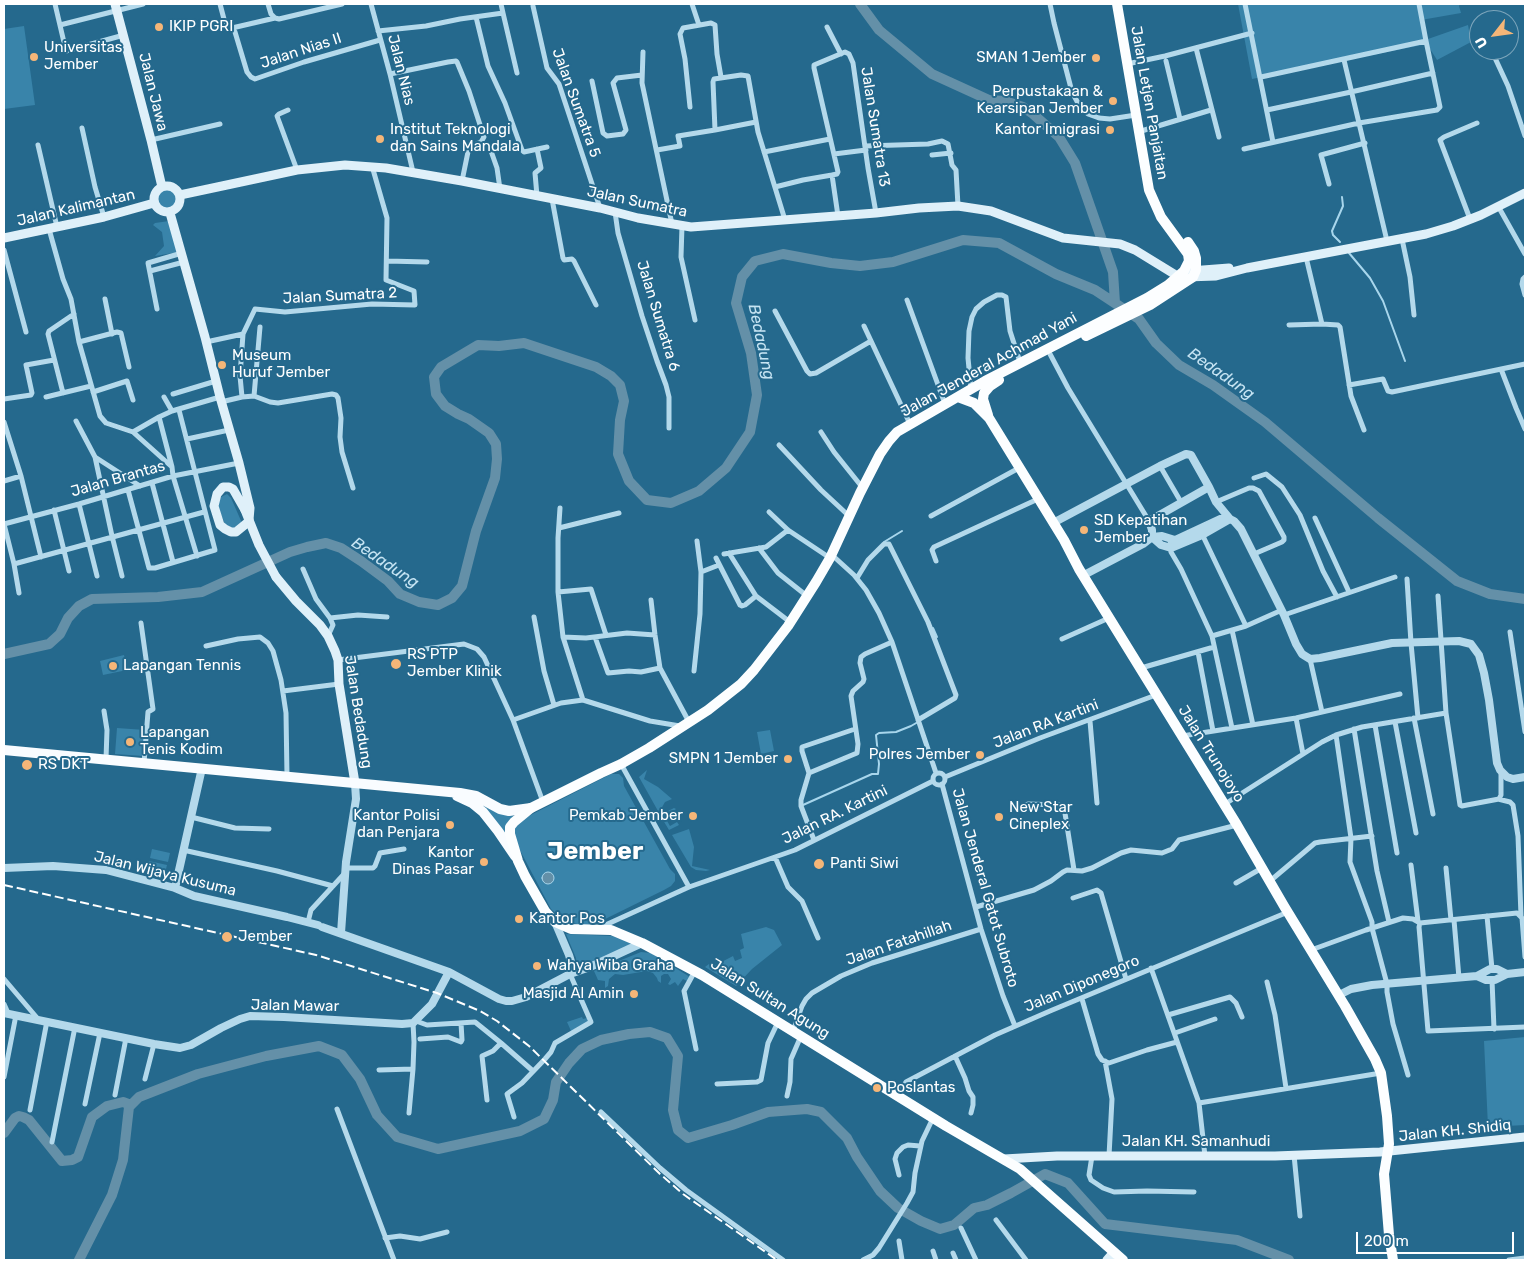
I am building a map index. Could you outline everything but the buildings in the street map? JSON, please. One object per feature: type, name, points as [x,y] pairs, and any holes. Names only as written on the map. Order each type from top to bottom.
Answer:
[{"type":"highway","name":"Jalan Letjen Panjaitan","points":[[1117,4],[1138,132],[1149,190],[1155,206]]},
{"type":"highway","points":[[1155,206],[1188,254],[1185,273]]},
{"type":"highway","points":[[1155,206],[1164,214],[1196,254],[1185,273]]},
{"type":"highway","name":"Jalan Jenderal Achmad Yani","points":[[989,418],[983,399],[987,388],[1148,301],[1185,273]]},
{"type":"highway","name":"Jalan Jenderal Achmad Yani","points":[[518,861],[510,834],[510,827],[531,808],[621,764],[686,724],[741,684],[790,622],[807,596],[831,556],[862,488],[880,454],[897,432],[1020,362],[1096,328]]},
{"type":"highway","name":"Jalan Trunojoyo","points":[[958,397],[974,403],[989,418],[1156,695],[1238,825],[1371,1050],[1381,1073],[1389,1133],[1384,1174],[1393,1260]]},
{"type":"highway","points":[[518,861],[539,901],[555,922]]},
{"type":"highway","name":"Jalan Sultan Agung","points":[[555,922],[571,929],[611,930],[642,943],[695,971],[933,1118],[1020,1169],[1124,1260]]},
{"type":"main road","name":"Jalan Jawa","points":[[116,7],[152,140],[162,187]]},
{"type":"main road","name":"Jalan Sumatra","points":[[180,195],[297,170],[345,165],[372,166],[413,172],[600,208],[638,218],[701,227],[958,206],[991,211],[1057,236],[1115,243],[1185,273]]},
{"type":"main road","points":[[162,187],[177,190],[180,195],[178,206],[170,213],[160,211],[154,203],[155,193],[162,187]]},
{"type":"main road","points":[[1185,273],[1215,272],[1237,267],[1247,268],[1426,234],[1470,219],[1525,193]]},
{"type":"main road","name":"Jalan Kalimantan","points":[[4,238],[104,217],[154,203]]},
{"type":"main road","points":[[170,213],[220,400],[239,463]]},
{"type":"main road","name":"Jalan Bedadung","points":[[239,463],[250,508],[249,520],[242,528],[236,532],[231,532],[220,525],[214,506],[217,494],[226,486],[233,489],[245,510],[259,545],[276,577],[296,601],[314,617],[328,636],[338,660],[355,783]]},
{"type":"main road","points":[[4,750],[446,792],[476,796],[500,809],[509,811],[531,808]]},
{"type":"main road","points":[[446,792],[467,800],[483,812],[492,821],[518,861]]},
{"type":"main road","name":"Jalan KH. Shidiq","points":[[1388,1152],[1525,1138]]},
{"type":"main road","name":"Jalan KH. Samanhudi","points":[[1004,1159],[1027,1157],[1294,1155],[1388,1152]]},
{"type":"main road","points":[[1107,1260],[1114,1252]]},
{"type":"street","points":[[60,25],[116,7],[143,4]]},
{"type":"street","name":"Jalan Nias II","points":[[220,4],[225,24],[232,28],[236,35],[247,72],[251,77],[257,79],[304,62],[380,40]]},
{"type":"street","points":[[268,4],[271,15],[275,18]]},
{"type":"street","points":[[232,28],[342,4]]},
{"type":"street","name":"Jalan Nias","points":[[371,4],[413,172]]},
{"type":"street","points":[[501,4],[517,73]]},
{"type":"street","points":[[692,4],[699,25]]},
{"type":"street","points":[[1050,4],[1072,92],[1079,105],[1088,114],[1099,118],[1110,119],[1136,115]]},
{"type":"street","points":[[1245,4],[1273,142]]},
{"type":"street","points":[[1244,149],[1359,123],[1439,108],[1419,4]]},
{"type":"street","name":"Jalan Sumatra 5","points":[[533,6],[547,68],[559,84],[600,208]]},
{"type":"street","points":[[56,7],[66,51],[124,35]]},
{"type":"street","points":[[378,31],[426,26],[503,13]]},
{"type":"street","points":[[476,17],[488,66],[505,103],[521,148],[524,152],[548,146]]},
{"type":"street","points":[[690,107],[680,34],[682,28],[711,23],[715,25],[717,54],[722,77]]},
{"type":"street","points":[[775,187],[832,175],[838,172],[814,68],[814,65],[841,54],[827,28]]},
{"type":"street","points":[[1127,64],[1252,33]]},
{"type":"street","points":[[1260,77],[1426,41]]},
{"type":"street","points":[[1196,48],[1219,137]]},
{"type":"street","points":[[643,52],[642,83],[677,225],[681,257],[695,320]]},
{"type":"street","name":"Jalan Sumatra 13","points":[[841,54],[848,53],[853,63],[876,213]]},
{"type":"street","points":[[1344,60],[1388,242]]},
{"type":"street","points":[[1496,60],[1508,86],[1525,136]]},
{"type":"street","points":[[390,74],[453,61],[457,62],[474,103],[484,137],[482,140],[469,146],[462,181]]},
{"type":"street","points":[[1166,61],[1180,119]]},
{"type":"street","points":[[1267,110],[1433,73]]},
{"type":"street","points":[[592,81],[604,133],[607,136],[623,134],[626,130],[613,83],[617,78],[642,75]]},
{"type":"street","points":[[715,130],[713,80],[722,77],[748,75],[756,122],[786,220]]},
{"type":"street","points":[[288,110],[277,116],[297,170]]},
{"type":"street","points":[[1138,132],[1211,110]]},
{"type":"street","points":[[657,150],[680,146],[678,136],[756,122]]},
{"type":"street","points":[[1470,219],[1440,140],[1478,123]]},
{"type":"street","points":[[152,140],[220,124]]},
{"type":"street","points":[[82,128],[95,187],[104,217]]},
{"type":"street","points":[[764,152],[830,139]]},
{"type":"street","points":[[834,154],[866,148],[945,142],[948,144],[952,165],[956,170],[958,206]]},
{"type":"street","points":[[1328,184],[1321,155],[1364,142]]},
{"type":"street","points":[[38,145],[63,279],[71,299],[79,342],[100,416],[104,422],[133,432],[172,467]]},
{"type":"street","points":[[537,149],[541,168],[535,173],[537,196]]},
{"type":"street","points":[[491,151],[497,168],[500,189]]},
{"type":"street","points":[[932,155],[951,153]]},
{"type":"street","name":"Jalan Sumatra 2","points":[[243,334],[254,309],[285,312],[372,304],[415,305],[414,291],[386,280],[387,218],[372,166]]},
{"type":"street","points":[[832,175],[838,216]]},
{"type":"street","points":[[552,199],[563,258],[564,260],[572,259],[574,261],[596,305]]},
{"type":"street","points":[[1498,206],[1525,254]]},
{"type":"street","name":"Jalan Sumatra 6","points":[[615,212],[618,233],[642,316],[666,385],[669,397],[669,428]]},
{"type":"street","points":[[1402,239],[1411,284],[1414,315]]},
{"type":"street","points":[[4,250],[26,332]]},
{"type":"street","points":[[157,309],[148,263],[183,258]]},
{"type":"street","points":[[150,271],[183,258]]},
{"type":"street","points":[[1306,258],[1306,266],[1322,324]]},
{"type":"street","points":[[387,262],[427,262]]},
{"type":"street","points":[[1525,277],[1522,284],[1525,295]]},
{"type":"street","points":[[971,389],[968,358],[969,332],[972,317],[976,308],[997,295],[1006,297],[1010,331],[1020,362]]},
{"type":"street","points":[[105,299],[112,334]]},
{"type":"street","points":[[907,300],[945,404]]},
{"type":"street","points":[[775,311],[810,374],[816,373],[871,341]]},
{"type":"street","points":[[63,393],[48,338],[48,331],[74,314]]},
{"type":"street","points":[[1289,325],[1322,324],[1339,326],[1348,385],[1364,430]]},
{"type":"street","points":[[864,326],[910,424]]},
{"type":"street","points":[[254,396],[260,327]]},
{"type":"street","points":[[79,342],[121,333],[129,366]]},
{"type":"street","points":[[206,342],[243,334],[240,376],[242,397]]},
{"type":"street","points":[[1050,354],[1068,388],[1149,521],[1152,537],[1161,545],[1170,548],[1230,519]]},
{"type":"street","points":[[4,399],[31,395],[26,366],[54,360]]},
{"type":"street","points":[[1348,385],[1383,379],[1388,391],[1392,392],[1525,364]]},
{"type":"street","points":[[1501,370],[1525,429]]},
{"type":"street","points":[[46,397],[127,381],[133,400]]},
{"type":"street","points":[[172,394],[216,381]]},
{"type":"street","points":[[133,432],[159,416],[172,411],[220,400],[254,396],[278,403],[332,394],[336,395],[341,418],[340,437],[342,452],[353,488]]},
{"type":"street","points":[[164,397],[172,411]]},
{"type":"street","points":[[128,490],[149,568],[214,550],[179,410]]},
{"type":"street","points":[[159,416],[197,556]]},
{"type":"street","points":[[76,421],[95,457],[122,576]]},
{"type":"street","points":[[4,422],[21,476],[41,557]]},
{"type":"street","points":[[187,439],[229,430]]},
{"type":"street","points":[[821,432],[862,488]]},
{"type":"street","points":[[778,445],[849,516]]},
{"type":"street","points":[[1053,523],[1160,466],[1182,456],[1191,455],[1216,502],[1241,530],[1302,654],[1310,659],[1392,644],[1459,641],[1471,644],[1479,655],[1489,700],[1495,756],[1501,772],[1501,795],[1498,799]]},
{"type":"street","points":[[95,457],[140,486]]},
{"type":"street","name":"Jalan Brantas","points":[[4,524],[174,476],[239,463]]},
{"type":"street","points":[[1160,466],[1181,502]]},
{"type":"street","points":[[931,516],[1020,468]]},
{"type":"street","points":[[1254,478],[1266,474],[1282,487],[1300,515],[1323,571],[1337,597]]},
{"type":"street","points":[[4,481],[21,476]]},
{"type":"street","points":[[152,483],[173,562]]},
{"type":"street","points":[[1149,521],[1209,487]]},
{"type":"street","points":[[1216,502],[1251,487],[1259,491],[1284,540],[1254,554]]},
{"type":"street","points":[[936,562],[932,550],[934,547],[1038,499]]},
{"type":"street","points":[[79,504],[97,576]]},
{"type":"street","points":[[560,508],[558,592],[564,637],[583,700]]},
{"type":"street","points":[[54,510],[69,571]]},
{"type":"street","points":[[14,564],[204,512]]},
{"type":"street","points":[[559,528],[618,512]]},
{"type":"street","name":"Jalan Jenderal Gatot Subroto","points":[[769,512],[788,530],[850,570],[872,600],[892,642],[936,774]]},
{"type":"street","points":[[1315,518],[1349,592]]},
{"type":"street","points":[[4,524],[19,593]]},
{"type":"street","points":[[788,530],[771,543],[759,548],[726,553],[756,596],[790,622]]},
{"type":"street","points":[[1084,575],[1143,544],[1152,537],[1162,536],[1175,540],[1201,532]]},
{"type":"street","points":[[1201,532],[1246,626]]},
{"type":"street","points":[[1170,539],[1171,552],[1181,569],[1212,636],[1232,728]]},
{"type":"street","points":[[694,672],[700,614],[701,572],[697,541]]},
{"type":"street","points":[[857,578],[868,560],[884,544],[889,544],[928,622],[956,695],[955,698],[918,720]]},
{"type":"street","points":[[759,548],[778,573],[807,596]]},
{"type":"street","points":[[716,558],[740,605],[742,606],[756,596]]},
{"type":"street","points":[[701,572],[719,565]]},
{"type":"street","points":[[302,569],[316,600],[330,618],[333,626],[328,636]]},
{"type":"street","points":[[1212,636],[1395,577]]},
{"type":"street","points":[[1407,579],[1416,718],[1433,814]]},
{"type":"street","points":[[558,592],[590,588],[606,635]]},
{"type":"street","points":[[1438,596],[1446,713],[1460,805],[1498,799],[1510,802],[1513,805],[1519,846],[1521,916],[1525,957]]},
{"type":"street","points":[[512,720],[561,702],[583,700],[650,722],[686,724],[660,668],[651,600]]},
{"type":"street","points":[[330,618],[358,615],[387,616]]},
{"type":"street","points":[[534,618],[544,671],[554,705]]},
{"type":"street","points":[[1062,639],[1110,618]]},
{"type":"street","points":[[141,624],[153,709],[148,712],[144,763]]},
{"type":"street","points":[[1232,630],[1253,725]]},
{"type":"street","points":[[1510,632],[1525,732]]},
{"type":"street","points":[[564,637],[595,637],[627,633],[654,634]]},
{"type":"street","points":[[206,646],[238,639],[260,637],[268,643],[273,651],[283,691],[286,713],[287,776]]},
{"type":"street","points":[[595,637],[608,673],[641,672],[660,668]]},
{"type":"street","points":[[809,772],[857,753],[858,744],[851,696],[864,679],[860,663],[861,658],[865,654],[892,642]]},
{"type":"street","points":[[338,660],[464,644],[478,649],[484,657],[512,720],[543,802]]},
{"type":"street","points":[[1141,668],[1214,647]]},
{"type":"street","points":[[1198,652],[1213,731]]},
{"type":"street","points":[[1310,659],[1322,712]]},
{"type":"street","points":[[283,691],[340,684]]},
{"type":"street","points":[[1182,736],[1296,718],[1400,694]]},
{"type":"street","name":"Jalan RA Kartini","points":[[945,777],[1040,738],[1156,695]]},
{"type":"street","points":[[104,711],[107,730],[106,760]]},
{"type":"street","points":[[1225,804],[1336,735],[1375,725],[1446,713]]},
{"type":"street","points":[[1296,718],[1303,754]]},
{"type":"street","points":[[1090,720],[1097,803]]},
{"type":"street","points":[[1395,722],[1416,833]]},
{"type":"street","points":[[1375,725],[1397,853]]},
{"type":"street","points":[[814,840],[801,806],[809,772],[802,747],[855,728]]},
{"type":"street","points":[[1354,730],[1377,871],[1389,922]]},
{"type":"street","points":[[1336,735],[1351,838],[1350,862],[1370,915],[1387,984],[1393,1024],[1408,1074]]},
{"type":"street","points":[[621,764],[689,887]]},
{"type":"street","points":[[175,888],[202,768]]},
{"type":"street","points":[[1501,772],[1513,779],[1525,777]]},
{"type":"street","points":[[936,774],[942,774],[945,777],[945,781],[942,784],[938,785],[933,781],[936,774]]},
{"type":"street","name":"Jalan RA. Kartini","points":[[596,930],[689,887],[795,850],[933,781]]},
{"type":"street","points":[[341,933],[346,870],[356,799],[355,783]]},
{"type":"street","name":"Jalan Jenderal Gatot Subroto","points":[[942,784],[982,929],[1003,996],[1015,1026]]},
{"type":"street","points":[[1018,808],[1028,804],[1059,805],[1064,807],[1074,870]]},
{"type":"street","points":[[191,817],[235,828],[269,829]]},
{"type":"street","points":[[976,907],[1034,890],[1064,872],[1082,871],[1092,868],[1110,858],[1131,850],[1162,853],[1172,849],[1179,840],[1238,825]]},
{"type":"street","points":[[1270,881],[1315,843],[1372,836]]},
{"type":"street","points":[[1519,846],[1525,844]]},
{"type":"street","points":[[308,922],[311,910],[346,870],[373,868],[376,866],[380,852],[404,849]]},
{"type":"street","points":[[183,850],[333,886]]},
{"type":"street","points":[[775,857],[788,887],[802,902],[818,938]]},
{"type":"street","points":[[1410,865],[1419,922],[1428,1031],[1525,1027]]},
{"type":"street","name":"Jalan Wijaya Kusuma","points":[[4,868],[53,866],[106,870],[175,888],[194,896],[308,922],[449,972],[499,999],[512,1001],[526,997],[570,974],[642,943]]},
{"type":"street","points":[[1236,883],[1262,868]]},
{"type":"street","points":[[1446,868],[1459,978]]},
{"type":"street","points":[[1073,898],[1096,890],[1101,893],[1126,979]]},
{"type":"street","name":"Jalan Diponegoro","points":[[898,1096],[906,1082],[1015,1026],[1288,912]]},
{"type":"street","points":[[1311,950],[1403,918],[1419,922],[1517,913],[1521,916]]},
{"type":"street","points":[[1487,916],[1492,968]]},
{"type":"street","points":[[514,1117],[506,1095],[522,1083],[551,1052],[555,1043],[591,1022],[570,974],[572,965],[555,922]]},
{"type":"street","name":"Jalan Fatahillah","points":[[787,1096],[802,1006],[812,993],[841,976],[872,964],[982,929]]},
{"type":"street","points":[[1151,968],[1199,1103],[1206,1156]]},
{"type":"street","points":[[1339,995],[1351,989],[1372,985],[1477,976],[1492,968],[1507,974]]},
{"type":"street","points":[[695,971],[684,991],[696,1049]]},
{"type":"street","points":[[409,1113],[413,1069],[414,1022],[432,1004],[449,972]]},
{"type":"street","points":[[1477,976],[1486,980],[1492,980],[1507,974],[1525,972]]},
{"type":"street","points":[[4,979],[38,1019]]},
{"type":"street","points":[[1492,980],[1494,1028]]},
{"type":"street","points":[[1267,982],[1275,1015],[1286,1088]]},
{"type":"street","points":[[1168,1015],[1230,997],[1236,1003],[1242,1017]]},
{"type":"street","points":[[1082,999],[1098,1054],[1102,1060],[1109,1063],[1178,1042]]},
{"type":"street","points":[[4,1004],[9,1014],[4,1077]]},
{"type":"street","name":"Jalan Mawar","points":[[9,1014],[180,1048],[191,1045],[221,1028],[250,1016],[284,1016],[402,1024],[414,1022]]},
{"type":"street","points":[[1175,1033],[1215,1019]]},
{"type":"street","points":[[30,1110],[47,1021]]},
{"type":"street","points":[[414,1022],[427,1025],[475,1022],[501,1042],[533,1071]]},
{"type":"street","points":[[716,1084],[757,1082],[762,1080],[768,1042],[778,1022]]},
{"type":"street","points":[[420,1039],[448,1037],[461,1042],[461,1023]]},
{"type":"street","points":[[52,1142],[75,1027]]},
{"type":"street","points":[[85,1104],[100,1033]]},
{"type":"street","points":[[115,1095],[126,1038]]},
{"type":"street","points":[[487,1100],[482,1056],[493,1051],[501,1042]]},
{"type":"street","points":[[145,1079],[154,1044]]},
{"type":"street","points":[[955,1056],[966,1078],[969,1091],[973,1096],[971,1113]]},
{"type":"street","points":[[1105,1061],[1112,1099],[1109,1156]]},
{"type":"street","points":[[379,1070],[413,1069]]},
{"type":"street","points":[[1199,1103],[1381,1073]]},
{"type":"street","points":[[337,1109],[394,1260]]},
{"type":"street","points":[[601,1112],[686,1190],[783,1260]]},
{"type":"street","points":[[863,1260],[873,1255],[879,1248],[907,1203],[912,1192],[920,1146],[933,1118]]},
{"type":"street","points":[[899,1175],[895,1159],[897,1153],[908,1145],[920,1146]]},
{"type":"street","points":[[1294,1155],[1300,1216]]},
{"type":"street","points":[[1092,1156],[1089,1175],[1092,1181],[1102,1188],[1114,1192],[1194,1192]]},
{"type":"street","points":[[996,1220],[1026,1260]]},
{"type":"street","points":[[961,1228],[976,1260]]},
{"type":"street","points":[[385,1238],[400,1236],[420,1239],[447,1232]]},
{"type":"street","points":[[899,1241],[902,1260]]},
{"type":"street","points":[[933,1251],[936,1260]]},
{"type":"street","points":[[953,1254],[956,1260]]},
{"type":"street","points":[[1509,1260],[1525,1258]]},
{"type":"shaded area","points":[[1238,4],[1460,4],[1461,13],[1421,20],[1428,39],[1468,25],[1469,43],[1437,60],[1427,44],[1252,79]]},
{"type":"shaded area","points":[[24,26],[35,105],[4,109],[4,29]]},
{"type":"shaded area","points":[[167,186],[176,190],[180,199],[176,208],[167,212],[158,208],[154,199],[158,190]]},
{"type":"shaded area","points":[[169,221],[179,252],[155,256],[164,246],[162,232],[153,225]]},
{"type":"shaded area","points":[[227,494],[231,498],[242,523],[241,527],[231,529],[225,524],[217,505],[221,497]]},
{"type":"shaded area","name":"Lapangan Tennis","points":[[124,655],[127,670],[103,675],[100,661]]},
{"type":"shaded area","name":"Lapangan Tenis Kodim","points":[[117,728],[145,730],[143,756],[115,754]]},
{"type":"shaded area","points":[[770,730],[774,751],[761,754],[757,732]]},
{"type":"shaded area","points":[[647,770],[644,779],[658,787],[672,799],[665,802],[658,811],[639,777]]},
{"type":"shaded area","points":[[611,774],[619,774],[623,778],[624,786],[670,869],[675,874],[675,881],[664,890],[595,924],[582,925],[573,923],[561,918],[551,909],[513,837],[514,827],[521,820]]},
{"type":"shaded area","points":[[466,796],[514,816],[508,841]]},
{"type":"shaded area","points":[[674,808],[676,809],[672,812],[673,814],[666,819],[670,826],[677,822],[679,825],[669,830],[660,815]]},
{"type":"shaded area","points":[[689,829],[694,847],[692,866],[710,870],[696,870],[691,867],[672,835]]},
{"type":"shaded area","points":[[152,849],[170,853],[168,862],[150,858]]},
{"type":"shaded area","points":[[149,861],[167,865],[165,873],[147,869]]},
{"type":"shaded area","points":[[546,872],[550,872],[554,878],[550,884],[546,884],[542,880],[542,876]]},
{"type":"shaded area","points":[[766,927],[774,930],[782,945],[752,969],[736,986],[705,967],[709,964],[712,967],[733,956],[735,961],[742,958],[740,950],[744,948],[741,934]]},
{"type":"shaded area","points":[[566,934],[612,936],[635,944],[577,968],[576,958]]},
{"type":"shaded area","points":[[641,952],[651,953],[690,977],[687,981],[683,979],[678,986],[675,982],[670,985],[668,984],[671,979],[668,974],[661,976],[661,983],[653,973],[647,971],[623,975],[615,974],[609,979],[608,986],[605,988],[605,981],[598,980],[594,971]]},
{"type":"shaded area","points":[[582,1017],[583,1019],[587,1018],[588,1022],[571,1031],[567,1022]]},
{"type":"shaded area","points":[[1525,1037],[1525,1125],[1488,1127],[1484,1041]]},
{"type":"waterway","points":[[860,4],[879,30],[932,74],[989,100],[1005,101],[1023,107],[1059,137],[1075,163],[1113,272],[1115,303]]},
{"type":"waterway","points":[[1340,242],[1333,235],[1332,231],[1343,206],[1342,197]]},
{"type":"waterway","name":"Bedadung","points":[[4,654],[49,644],[60,634],[68,618],[79,606],[92,599],[158,597],[202,592],[290,552],[326,543],[341,548],[361,561],[388,581],[400,594],[419,602],[438,605],[452,598],[462,586],[476,531],[495,478],[497,459],[496,444],[489,433],[445,406],[436,394],[434,377],[441,367],[478,345],[499,346],[524,343],[596,367],[611,376],[620,385],[624,401],[620,420],[618,454],[629,481],[647,500],[671,503],[699,491],[726,468],[750,432],[757,395],[751,353],[736,303],[742,277],[755,261],[783,254],[831,263],[860,266],[893,262],[963,240],[999,243],[1056,274],[1095,290],[1139,319],[1156,343],[1179,365],[1213,385],[1265,422],[1378,518],[1457,581],[1490,594],[1525,599]]},
{"type":"waterway","points":[[1349,253],[1370,278],[1383,301],[1405,361]]},
{"type":"waterway","points":[[884,542],[902,531]]},
{"type":"waterway","points":[[933,628],[937,637]]},
{"type":"waterway","points":[[803,805],[872,774],[878,774],[879,764],[876,735],[879,733],[896,732],[918,722]]},
{"type":"waterway","points":[[79,1260],[112,1195],[123,1160],[129,1107],[139,1097],[198,1074],[266,1056],[319,1046],[342,1055],[360,1079],[377,1115],[397,1137],[438,1149],[520,1131],[544,1119],[553,1100],[556,1082],[569,1063],[582,1049],[601,1040],[650,1032],[667,1038],[678,1056],[673,1110],[678,1130],[688,1138],[768,1112],[807,1109],[821,1112],[847,1138],[857,1157],[880,1191],[898,1208],[940,1229],[954,1225],[974,1208],[987,1205],[1045,1174],[1068,1183],[1105,1224],[1237,1240],[1289,1260]]},
{"type":"waterway","points":[[4,1133],[15,1118],[23,1117],[29,1120],[62,1161],[72,1160],[78,1157],[92,1117],[107,1106],[123,1102],[131,1105]]},
{"type":"railway","points":[[4,885],[316,955],[437,993],[480,1011],[497,1021],[529,1046],[660,1174],[683,1194],[777,1260]]},
{"type":"place","name":"IKIP PGRI","points":[[159,27]]},
{"type":"place","name":"Universitas Jember","points":[[34,57]]},
{"type":"place","name":"SMAN 1 Jember","points":[[1096,58]]},
{"type":"place","name":"Perpustakaan & Kearsipan Jember","points":[[1113,101]]},
{"type":"place","name":"Kantor Imigrasi","points":[[1110,130]]},
{"type":"place","name":"Institut Teknologi dan Sains Mandala","points":[[380,139]]},
{"type":"place","name":"Museum Huruf Jember","points":[[222,365]]},
{"type":"place","name":"SD Kepatihan Jember","points":[[1084,530]]},
{"type":"place","name":"RS PTP Jember Klinik","points":[[396,664]]},
{"type":"place","name":"Lapangan Tennis","points":[[113,666]]},
{"type":"place","name":"Lapangan Tenis Kodim","points":[[130,742]]},
{"type":"place","name":"Polres Jember","points":[[980,755]]},
{"type":"place","name":"SMPN 1 Jember","points":[[788,759]]},
{"type":"place","name":"RS DKT","points":[[27,765]]},
{"type":"place","name":"Pemkab Jember","points":[[693,816]]},
{"type":"place","name":"New Star Cineplex","points":[[999,817]]},
{"type":"place","name":"Kantor Polisi dan Penjara","points":[[450,825]]},
{"type":"place","name":"Kantor Dinas Pasar","points":[[484,862]]},
{"type":"place","name":"Panti Siwi","points":[[819,864]]},
{"type":"place","name":"Kantor Pos","points":[[519,919]]},
{"type":"place","name":"Jember","points":[[227,937]]},
{"type":"place","name":"Wahya Wiba Graha","points":[[537,966]]},
{"type":"place","name":"Masjid Al Amin","points":[[634,994]]},
{"type":"place","name":"Poslantas","points":[[877,1088]]},
{"type":"district","name":"Jember","points":[[595,852]]}]
